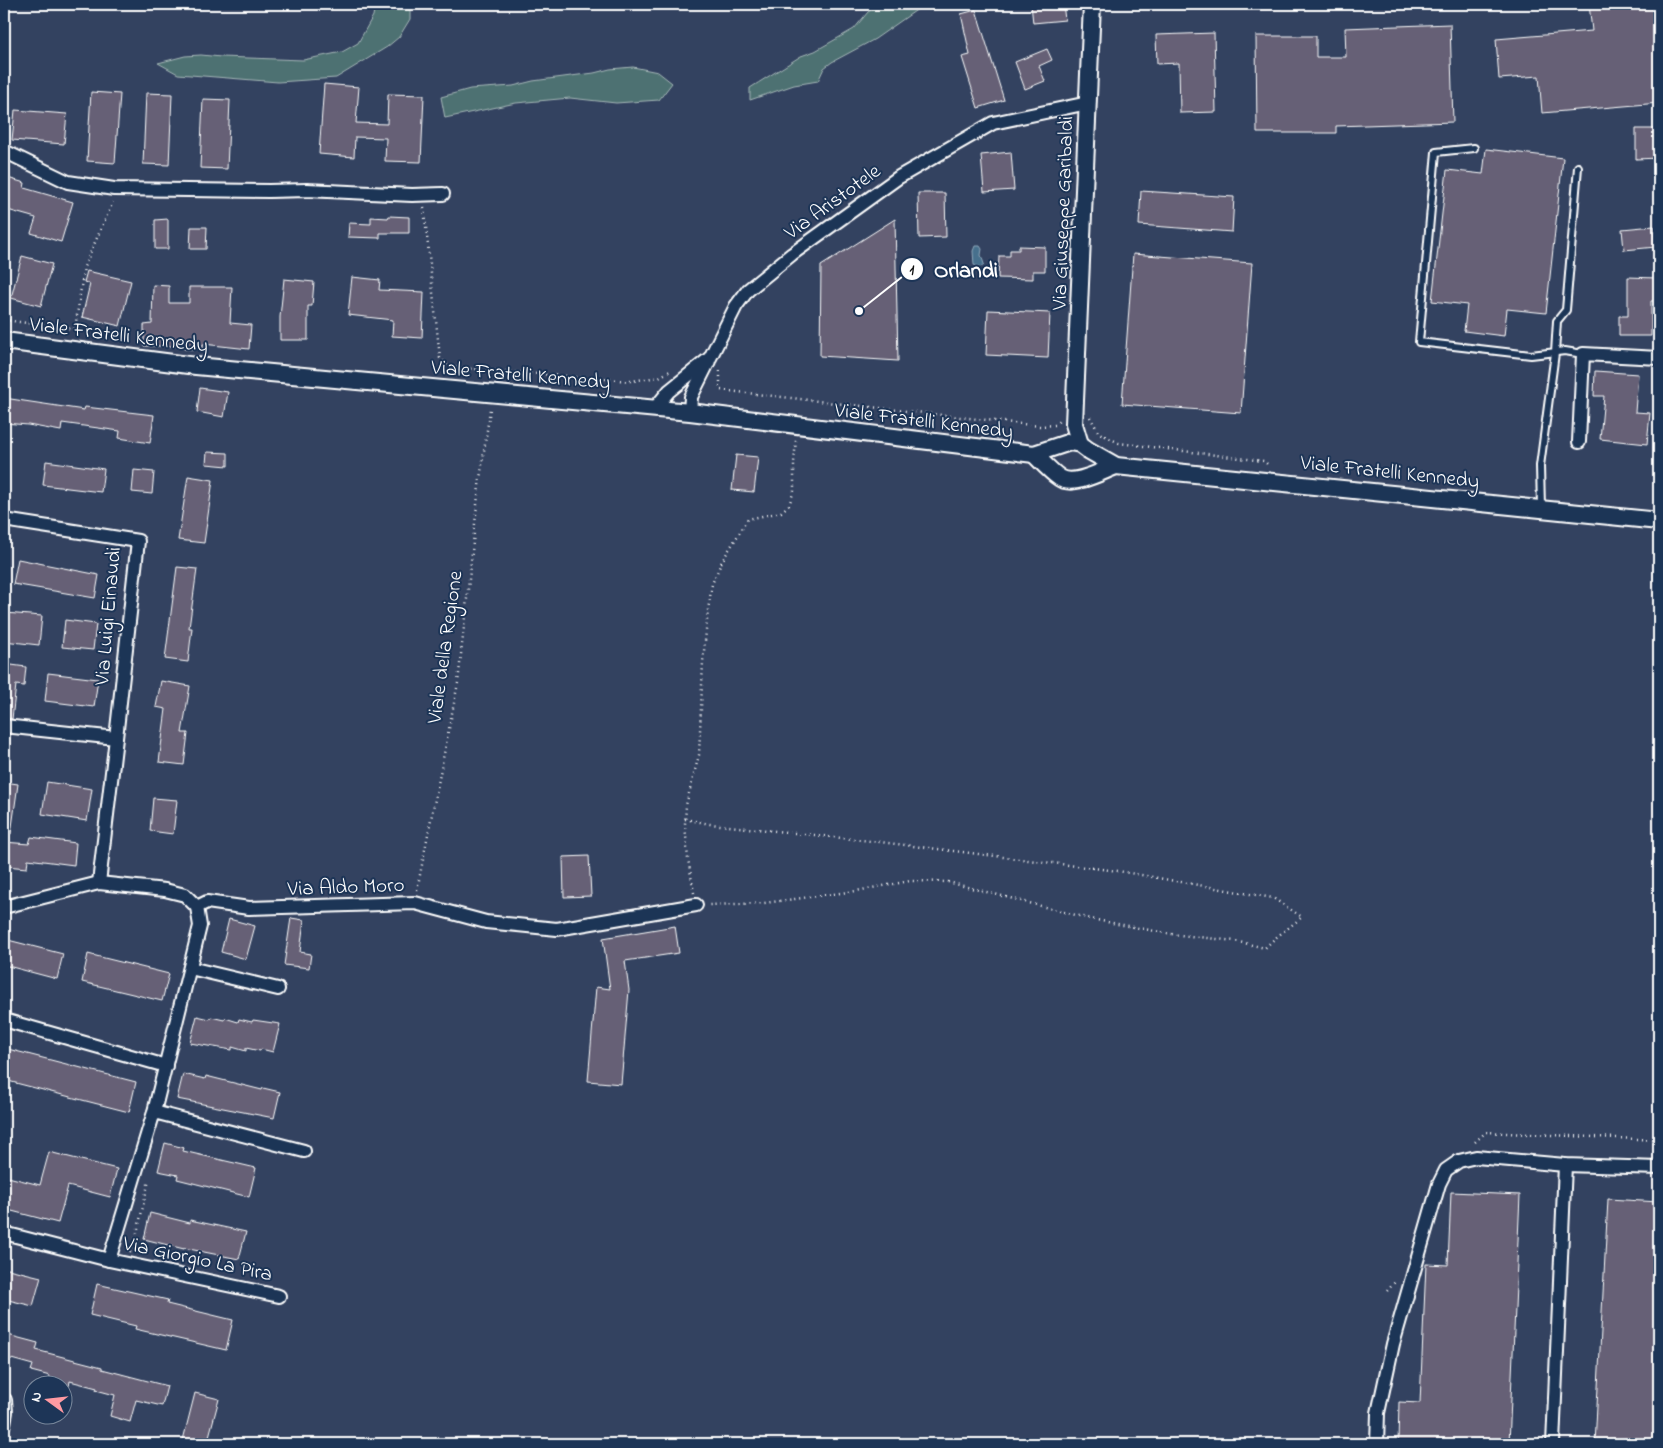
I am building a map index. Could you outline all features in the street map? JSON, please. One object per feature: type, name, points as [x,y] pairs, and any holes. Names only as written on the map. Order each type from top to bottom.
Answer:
[{"type":"street","name":"Via Giuseppe Garibaldi","points":[[1073,445],[1092,4]]},
{"type":"street","name":"Via Aristotele","points":[[655,408],[669,391],[710,358],[736,306],[748,290],[792,254],[899,177],[993,123],[1088,103]]},
{"type":"street","points":[[4,151],[68,182],[119,189],[307,190],[412,195],[443,194]]},
{"type":"street","name":"Viale Fratelli Kennedy","points":[[4,341],[196,366],[655,408],[1034,454],[1073,445],[1116,466],[1659,520]]},
{"type":"street","points":[[1579,442],[1583,354],[1659,358]]},
{"type":"street","points":[[690,412],[691,397],[710,358]]},
{"type":"street","points":[[1055,473],[1052,466],[1055,450],[1073,445],[1091,458],[1091,466],[1083,478]]},
{"type":"street","name":"Viale Fratelli Kennedy","points":[[1034,454],[1060,478],[1068,482],[1116,466]]},
{"type":"street","name":"Via Luigi Einaudi","points":[[4,520],[138,541],[99,883]]},
{"type":"street","points":[[4,726],[116,738]]},
{"type":"street","points":[[4,907],[99,883],[185,894],[196,907]]},
{"type":"street","name":"Via Aldo Moro","points":[[196,907],[207,902],[249,908],[415,903],[486,922],[557,929],[696,905]]},
{"type":"street","name":"Via Giorgio La Pira","points":[[109,1260],[166,1066],[200,926],[196,907]]},
{"type":"street","points":[[190,968],[278,989]]},
{"type":"street","points":[[4,1020],[166,1066]]},
{"type":"street","points":[[154,1112],[304,1151]]},
{"type":"street","points":[[1377,1444],[1378,1413],[1393,1344],[1439,1184],[1446,1170],[1460,1162],[1476,1158],[1565,1165],[1659,1168]]},
{"type":"street","points":[[1553,1444],[1565,1165]]},
{"type":"street","name":"Via Giorgio La Pira","points":[[4,1233],[109,1260],[278,1296]]},
{"type":"street","points":[[4,1400],[6,1412],[4,1424]]},
{"type":"lane","points":[[1474,148],[1436,152],[1419,342],[1531,355],[1565,351],[1583,354]]},
{"type":"lane","points":[[1541,508],[1540,466],[1555,353],[1557,321],[1566,310],[1578,167]]},
{"type":"path","points":[[4,320],[75,329],[84,267],[119,189]]},
{"type":"path","points":[[424,203],[440,358],[449,367],[631,382],[659,377],[674,369]]},
{"type":"path","points":[[710,358],[717,362],[720,371],[720,390],[1040,426],[1055,425],[1075,404],[1088,412],[1098,433],[1118,443],[1264,461],[1270,466]]},
{"type":"path","name":"Viale della Regione","points":[[415,903],[458,683],[479,486],[492,393]]},
{"type":"path","points":[[685,819],[719,825],[880,842],[1118,871],[1273,898],[1302,917],[1274,938],[1265,948],[1235,941],[1171,934],[1091,919],[948,882],[910,882],[764,903],[696,905],[688,859],[685,819],[686,806],[699,755],[703,662],[712,584],[722,561],[748,519],[780,512],[789,505],[794,491],[797,426]]},
{"type":"green space","points":[[375,4],[410,4],[410,19],[399,37],[387,47],[336,78],[278,82],[178,74],[158,63],[185,56],[201,55],[303,60],[342,52],[358,43],[373,16]]},
{"type":"green space","points":[[879,4],[925,4],[875,39],[832,62],[824,68],[818,81],[794,85],[750,100],[750,88],[801,56],[815,51],[854,29],[868,12]]},
{"type":"green space","points":[[633,67],[658,72],[672,83],[659,100],[616,103],[570,98],[516,103],[445,118],[441,97],[470,89],[513,86],[533,81]]},
{"type":"water","points":[[975,246],[980,246],[982,249],[981,255],[984,264],[980,267],[974,265],[973,251]]},
{"type":"building","points":[[1031,4],[1063,4],[1065,20],[1033,23]]},
{"type":"building","points":[[1589,4],[1659,4],[1659,103],[1542,113],[1539,76],[1499,79],[1496,39],[1592,31]]},
{"type":"building","points":[[976,10],[1004,100],[978,108],[962,57],[970,55],[961,14]]},
{"type":"building","points":[[1450,24],[1453,122],[1336,126],[1336,133],[1257,133],[1256,36],[1316,36],[1316,57],[1346,57],[1345,28]]},
{"type":"building","points":[[1214,33],[1216,112],[1180,113],[1179,63],[1157,64],[1156,35]]},
{"type":"building","points":[[1047,49],[1052,60],[1039,66],[1045,81],[1025,89],[1015,62]]},
{"type":"building","points":[[324,84],[359,87],[356,123],[387,124],[388,94],[424,95],[421,162],[385,161],[386,138],[355,137],[354,157],[319,154]]},
{"type":"building","points":[[91,92],[120,94],[115,163],[87,161]]},
{"type":"building","points":[[146,93],[172,94],[169,165],[143,164]]},
{"type":"building","points":[[203,99],[230,100],[227,169],[200,168]]},
{"type":"building","points":[[15,110],[67,114],[64,144],[12,140]]},
{"type":"building","points":[[1636,129],[1659,129],[1659,158],[1636,159]]},
{"type":"building","points":[[1486,149],[1563,158],[1546,313],[1507,309],[1504,336],[1464,331],[1467,305],[1432,301],[1447,170],[1483,174]]},
{"type":"building","points":[[1011,152],[1014,190],[984,192],[981,155]]},
{"type":"building","points":[[4,177],[25,183],[24,188],[73,202],[61,242],[31,233],[36,218],[4,209]]},
{"type":"building","points":[[1141,191],[1234,197],[1232,232],[1139,225]]},
{"type":"building","points":[[918,193],[945,193],[946,237],[919,238]]},
{"type":"building","points":[[389,216],[409,217],[409,233],[380,233],[380,238],[348,237],[349,223],[371,224],[371,217],[388,218]]},
{"type":"building","points":[[168,219],[168,249],[155,249],[155,220]]},
{"type":"building","points":[[895,219],[898,361],[820,356],[821,266]]},
{"type":"building","points":[[1654,226],[1656,247],[1624,250],[1622,229]]},
{"type":"building","points":[[191,227],[207,227],[206,249],[190,249]]},
{"type":"building","points":[[1019,246],[1045,247],[1045,271],[1033,271],[1033,279],[998,278],[999,256],[1010,256],[1010,250],[1019,250]]},
{"type":"building","points":[[1133,254],[1252,263],[1241,413],[1122,404]]},
{"type":"building","points":[[22,256],[52,264],[41,306],[11,298]]},
{"type":"building","points":[[87,271],[131,281],[120,326],[82,317],[90,284],[84,282]]},
{"type":"building","points":[[352,277],[380,280],[379,290],[424,292],[422,338],[392,336],[393,320],[348,315]]},
{"type":"building","points":[[1628,277],[1656,278],[1655,301],[1651,301],[1651,336],[1619,336],[1619,316],[1628,316]]},
{"type":"building","points":[[284,279],[314,282],[312,306],[308,306],[308,340],[280,340],[280,317]]},
{"type":"building","points":[[153,285],[169,286],[169,303],[189,303],[189,287],[232,287],[230,323],[251,325],[249,349],[203,344],[203,349],[184,349],[184,346],[144,346],[144,325],[152,324]]},
{"type":"building","points":[[988,310],[1050,313],[1048,358],[986,355]]},
{"type":"building","points":[[1595,371],[1638,374],[1635,412],[1650,413],[1647,444],[1600,439],[1604,396],[1594,396]]},
{"type":"building","points":[[200,388],[228,392],[224,417],[197,412]]},
{"type":"building","points":[[4,398],[84,410],[85,407],[154,415],[150,443],[119,438],[120,431],[62,423],[61,431],[4,423]]},
{"type":"building","points":[[207,452],[228,453],[228,466],[206,464]]},
{"type":"building","points":[[736,455],[758,457],[754,492],[732,490]]},
{"type":"building","points":[[46,461],[104,469],[101,492],[43,485]]},
{"type":"building","points":[[134,470],[154,472],[152,494],[132,492]]},
{"type":"building","points":[[188,476],[213,480],[204,543],[178,540]]},
{"type":"building","points":[[18,559],[99,575],[95,598],[13,584]]},
{"type":"building","points":[[177,567],[197,569],[189,628],[192,628],[188,662],[165,659]]},
{"type":"building","points":[[5,613],[42,616],[39,645],[4,641]]},
{"type":"building","points":[[65,620],[96,624],[93,650],[62,647]]},
{"type":"building","points":[[4,664],[26,667],[24,686],[16,685],[12,719],[4,718]]},
{"type":"building","points":[[48,673],[98,679],[94,707],[45,701]]},
{"type":"building","points":[[161,681],[190,686],[182,733],[188,733],[184,765],[159,762],[166,709],[156,707]]},
{"type":"building","points":[[4,782],[18,784],[11,834],[4,833]]},
{"type":"building","points":[[47,782],[92,789],[87,821],[42,814]]},
{"type":"building","points":[[153,798],[177,800],[173,834],[150,831]]},
{"type":"building","points":[[31,837],[76,843],[74,865],[28,859],[27,868],[6,866],[7,858],[4,858],[4,842],[29,844]]},
{"type":"building","points":[[589,856],[591,896],[564,897],[563,857]]},
{"type":"building","points":[[291,918],[304,920],[300,952],[311,954],[309,968],[284,965]]},
{"type":"building","points":[[229,919],[255,926],[246,959],[221,952]]},
{"type":"building","points":[[675,926],[679,953],[625,961],[629,990],[621,1084],[588,1081],[596,987],[610,989],[603,938]]},
{"type":"building","points":[[4,939],[63,954],[57,979],[4,965]]},
{"type":"building","points":[[88,954],[169,974],[162,1001],[82,982]]},
{"type":"building","points":[[197,1016],[224,1020],[225,1018],[238,1022],[239,1019],[280,1024],[273,1052],[246,1048],[246,1051],[232,1047],[232,1050],[190,1043]]},
{"type":"building","points":[[4,1048],[136,1082],[129,1112],[4,1080]]},
{"type":"building","points":[[183,1074],[205,1079],[206,1076],[262,1090],[263,1088],[280,1092],[274,1118],[177,1099]]},
{"type":"building","points":[[165,1143],[184,1148],[183,1151],[256,1168],[249,1197],[177,1179],[178,1175],[158,1171]]},
{"type":"building","points":[[49,1152],[117,1169],[110,1197],[68,1186],[58,1223],[4,1209],[4,1176],[40,1185]]},
{"type":"building","points":[[1451,1192],[1520,1195],[1509,1444],[1398,1444],[1399,1402],[1420,1403],[1426,1264],[1448,1265]]},
{"type":"building","points":[[1608,1199],[1659,1202],[1659,1444],[1595,1444]]},
{"type":"building","points":[[150,1213],[190,1223],[190,1220],[246,1232],[239,1259],[184,1249],[144,1239]]},
{"type":"building","points":[[4,1268],[41,1277],[33,1306],[4,1299]]},
{"type":"building","points":[[97,1284],[168,1300],[167,1304],[233,1320],[226,1350],[135,1329],[136,1326],[90,1315]]},
{"type":"building","points":[[4,1334],[38,1343],[36,1350],[167,1386],[162,1406],[136,1400],[130,1422],[110,1416],[115,1395],[72,1382],[72,1376],[50,1376],[31,1371],[33,1365],[4,1357]]},
{"type":"building","points":[[195,1393],[219,1399],[207,1444],[182,1444]]},
{"type":"place","name":"Orlandi","points":[[859,311]]}]
